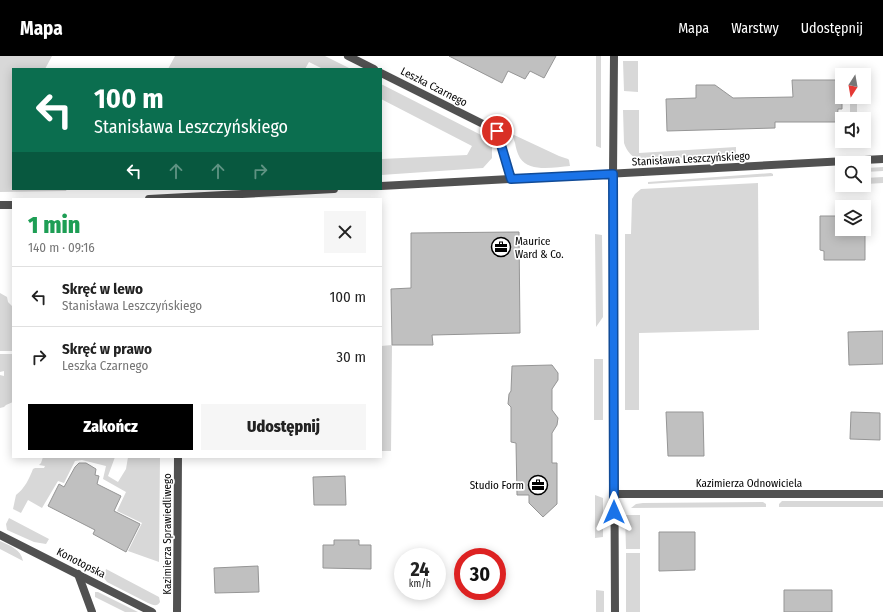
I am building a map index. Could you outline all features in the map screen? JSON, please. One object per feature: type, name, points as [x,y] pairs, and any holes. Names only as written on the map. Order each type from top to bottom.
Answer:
[{"type":"street","points":[[348,56],[372,68]]},
{"type":"street","points":[[614,56],[613,174],[615,612]]},
{"type":"street","name":"Leszka Czarnego","points":[[382,74],[497,131],[511,179]]},
{"type":"street","name":"Stanisława Leszczyńskiego","points":[[382,186],[883,159]]},
{"type":"street","points":[[178,198],[317,190]]},
{"type":"street","points":[[0,205],[12,205]]},
{"type":"street","name":"Kazimierza Sprawiedliwego","points":[[177,612],[178,458]]},
{"type":"street","name":"Kazimierza Odnowiciela","points":[[614,494],[883,494]]},
{"type":"street","name":"Konotopska","points":[[0,535],[152,612]]},
{"type":"street","points":[[78,574],[92,612]]},
{"type":"shaded area","points":[[0,56],[52,56],[46,68],[12,68],[12,190],[66,190],[0,192]]},
{"type":"shaded area","points":[[175,56],[325,56],[349,68],[321,68],[309,62],[306,68],[169,68]]},
{"type":"shaded area","points":[[596,56],[601,56],[601,148],[596,146]]},
{"type":"shaded area","points":[[623,61],[638,61],[638,92],[624,91]]},
{"type":"shaded area","points":[[382,85],[487,138],[492,146],[492,158],[483,168],[382,175],[382,159],[467,155],[472,146],[382,100]]},
{"type":"shaded area","points":[[850,104],[857,104],[857,112],[850,112]]},
{"type":"shaded area","points":[[623,110],[639,110],[639,153],[736,147],[736,155],[640,160],[630,154],[624,143]]},
{"type":"shaded area","points":[[512,134],[568,159],[570,166],[543,168],[530,166],[524,163],[518,154]]},
{"type":"shaded area","points":[[883,167],[883,171],[871,172],[871,168]]},
{"type":"shaded area","points":[[771,173],[773,176],[648,184],[648,182]]},
{"type":"shaded area","points":[[883,177],[883,183],[871,184],[871,178]]},
{"type":"shaded area","points":[[758,183],[759,330],[639,333],[639,410],[625,410],[625,234],[631,234],[632,199],[641,189]]},
{"type":"shaded area","points":[[595,234],[602,235],[603,317],[596,327]]},
{"type":"shaded area","points":[[0,293],[7,297],[8,302],[12,306],[12,351],[0,351]]},
{"type":"shaded area","points":[[392,345],[391,451],[382,451],[382,346]]},
{"type":"shaded area","points":[[0,354],[12,354],[12,402],[0,408],[0,375],[4,376],[4,371],[0,372]]},
{"type":"shaded area","points":[[594,359],[603,359],[603,420],[594,420]]},
{"type":"shaded area","points":[[43,458],[115,458],[108,476],[118,482],[126,469],[128,458],[160,458],[159,562],[128,551],[142,523],[117,511],[126,492],[103,479],[106,466],[82,460],[75,461],[64,483],[58,481],[42,508],[28,500],[21,513],[13,509],[16,495],[28,480],[33,469],[44,468],[45,466],[39,465]]},
{"type":"shaded area","points":[[595,495],[603,498],[603,537],[595,538]]},
{"type":"shaded area","points":[[782,501],[883,501],[883,507],[779,507],[779,504]]},
{"type":"shaded area","points":[[763,502],[766,504],[766,507],[631,508],[636,504],[643,503]]},
{"type":"shaded area","points":[[625,515],[640,515],[640,549],[626,549]]},
{"type":"shaded area","points":[[9,518],[49,539],[46,544],[34,542],[7,530],[6,524]]},
{"type":"shaded area","points":[[0,541],[11,546],[17,551],[22,557],[23,561],[0,549]]},
{"type":"shaded area","points":[[626,553],[640,553],[640,612],[626,612]]},
{"type":"shaded area","points":[[106,569],[159,597],[159,604],[150,604],[107,582],[104,578]]},
{"type":"shaded area","points":[[596,590],[604,591],[604,612],[596,612]]},
{"type":"shaded area","points":[[95,592],[98,592],[138,612],[125,612],[95,597]]},
{"type":"building","points":[[449,56],[556,56],[544,78],[530,71],[525,79],[508,71],[502,83]]},
{"type":"building","points":[[792,80],[835,80],[835,104],[842,104],[842,109],[838,109],[838,112],[835,112],[835,122],[775,122],[775,128],[667,131],[666,99],[696,98],[696,85],[715,85],[733,98],[793,97]]},
{"type":"building","points":[[820,216],[835,216],[835,236],[865,236],[865,260],[824,260],[824,251],[820,250]]},
{"type":"building","points":[[519,232],[520,333],[432,335],[433,345],[392,345],[391,289],[411,288],[411,233]]},
{"type":"building","points":[[883,331],[883,364],[849,365],[848,332]]},
{"type":"building","points":[[552,365],[558,373],[558,380],[552,389],[552,410],[558,418],[557,425],[552,433],[552,463],[557,463],[557,504],[543,517],[529,503],[529,495],[517,495],[516,443],[511,442],[511,407],[508,404],[509,394],[511,391],[512,366]]},
{"type":"building","points":[[666,412],[703,412],[704,456],[668,456]]},
{"type":"building","points":[[851,412],[880,413],[880,440],[850,439]]},
{"type":"building","points":[[79,463],[86,463],[96,469],[95,475],[99,476],[97,484],[121,496],[114,511],[140,524],[126,552],[93,534],[95,530],[48,506],[59,484],[64,487],[75,467]]},
{"type":"building","points":[[345,476],[346,505],[314,505],[313,477]]},
{"type":"building","points":[[659,532],[695,532],[695,570],[659,571]]},
{"type":"building","points":[[334,540],[359,540],[359,545],[371,545],[371,569],[323,568],[323,545],[334,545]]},
{"type":"building","points":[[258,566],[259,592],[215,593],[214,568]]},
{"type":"building","points":[[784,590],[832,590],[832,612],[784,612]]},
{"type":"place","name":"Maurice Ward & Co.","points":[[501,247]]},
{"type":"place","name":"Studio Form","points":[[538,485]]},
{"type":"route","points":[[497,131],[511,179],[613,174],[614,512]]}]
